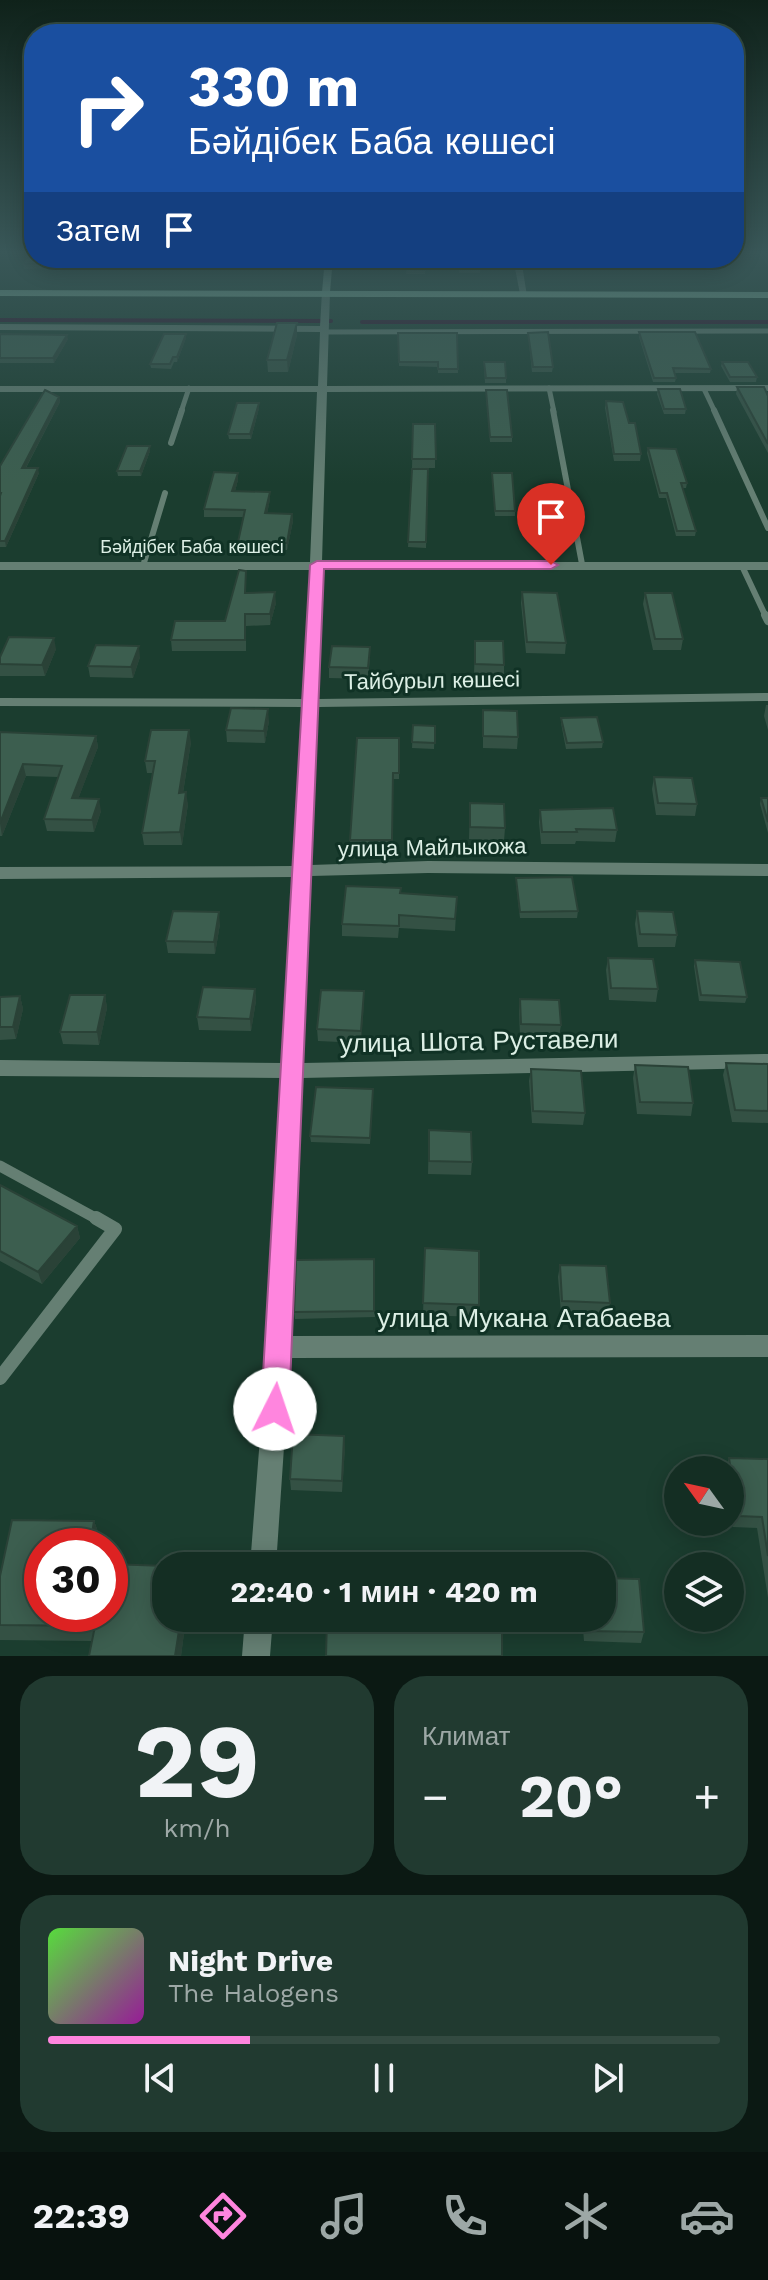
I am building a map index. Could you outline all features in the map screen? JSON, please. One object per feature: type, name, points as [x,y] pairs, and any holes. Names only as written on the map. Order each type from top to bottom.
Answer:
[{"type":"street","points":[[264,1552],[279,1347],[303,871],[325,387],[323,329]]},
{"type":"street","points":[[0,389],[768,388]]},
{"type":"street","name":"Бәйдібек Баба көшесі","points":[[0,566],[768,566]]},
{"type":"street","name":"Тайбурыл көшесі","points":[[0,702],[311,703],[768,697]]},
{"type":"street","name":"улица Майлыкожа","points":[[0,873],[428,867],[768,870]]},
{"type":"street","name":"улица Шота Руставели","points":[[0,1068],[293,1071],[768,1061]]},
{"type":"street","name":"улица Мукана Атабаева","points":[[279,1347],[768,1346]]},
{"type":"street","points":[[256,1656],[258,1632]]},
{"type":"lane","points":[[659,329],[768,331]]},
{"type":"lane","points":[[171,443],[189,388]]},
{"type":"lane","points":[[549,388],[582,564]]},
{"type":"lane","points":[[704,389],[768,528]]},
{"type":"lane","points":[[143,566],[165,493]]},
{"type":"lane","points":[[742,566],[768,621]]},
{"type":"lane","points":[[0,1166],[115,1229],[0,1378]]},
{"type":"building","points":[[275,329],[295,329],[287,360],[267,360]]},
{"type":"building","points":[[548,332],[553,367],[533,367],[528,333]]},
{"type":"building","points":[[639,332],[695,332],[711,369],[673,368],[676,378],[654,378]]},
{"type":"building","points":[[398,333],[457,333],[458,369],[438,369],[438,362],[399,362]]},
{"type":"building","points":[[0,334],[67,335],[53,358],[0,358]]},
{"type":"building","points":[[164,334],[186,334],[177,357],[173,357],[170,364],[150,364]]},
{"type":"building","points":[[484,362],[505,362],[506,378],[486,378]]},
{"type":"building","points":[[722,362],[748,362],[757,377],[730,377]]},
{"type":"building","points":[[737,387],[764,387],[768,396],[768,444]]},
{"type":"building","points":[[658,389],[680,389],[686,409],[664,409]]},
{"type":"building","points":[[45,390],[59,397],[22,468],[38,468],[5,541],[0,541],[0,466]]},
{"type":"building","points":[[486,390],[507,390],[512,437],[490,437]]},
{"type":"building","points":[[606,401],[623,402],[629,423],[635,423],[641,454],[614,454]]},
{"type":"building","points":[[237,403],[259,403],[250,434],[228,434]]},
{"type":"building","points":[[413,424],[435,424],[436,459],[412,459]]},
{"type":"building","points":[[127,446],[150,446],[140,471],[117,471]]},
{"type":"building","points":[[648,448],[676,449],[687,483],[681,483],[696,531],[677,531],[667,493],[660,493]]},
{"type":"building","points":[[412,469],[428,469],[426,542],[408,542]]},
{"type":"building","points":[[214,472],[238,473],[232,491],[270,492],[265,513],[292,514],[287,543],[238,542],[245,510],[204,509]]},
{"type":"building","points":[[492,473],[512,473],[515,511],[495,511]]},
{"type":"building","points":[[239,570],[246,571],[245,593],[275,592],[270,614],[245,614],[245,640],[171,640],[175,621],[225,621]]},
{"type":"building","points":[[522,592],[557,593],[566,643],[527,642]]},
{"type":"building","points":[[645,593],[672,593],[683,639],[655,639]]},
{"type":"building","points":[[9,637],[54,638],[42,665],[0,664]]},
{"type":"building","points":[[475,641],[503,641],[504,665],[475,664]]},
{"type":"building","points":[[96,645],[139,646],[131,667],[88,666]]},
{"type":"building","points":[[332,646],[370,647],[368,668],[329,667]]},
{"type":"building","points":[[231,708],[268,709],[264,731],[226,730]]},
{"type":"building","points":[[483,710],[517,711],[518,737],[483,736]]},
{"type":"building","points":[[597,717],[603,742],[567,743],[561,718]]},
{"type":"building","points":[[413,725],[435,726],[435,743],[412,742]]},
{"type":"building","points":[[151,730],[189,730],[179,793],[186,792],[180,832],[142,833],[155,761],[145,761]]},
{"type":"building","points":[[0,732],[96,736],[72,798],[99,799],[92,820],[44,819],[62,766],[23,764],[0,823]]},
{"type":"building","points":[[357,738],[399,738],[399,773],[393,773],[392,840],[350,840]]},
{"type":"building","points":[[654,777],[692,778],[697,804],[658,803]]},
{"type":"building","points":[[761,798],[768,798],[768,822]]},
{"type":"building","points":[[470,803],[504,804],[505,828],[470,827]]},
{"type":"building","points":[[613,808],[617,830],[542,832],[540,810]]},
{"type":"building","points":[[572,877],[578,911],[520,912],[516,878]]},
{"type":"building","points":[[346,886],[401,888],[400,893],[457,897],[455,919],[399,915],[399,926],[342,924]]},
{"type":"building","points":[[173,911],[219,912],[214,942],[166,941]]},
{"type":"building","points":[[637,911],[673,912],[677,935],[640,934]]},
{"type":"building","points":[[608,958],[653,959],[658,989],[611,988]]},
{"type":"building","points":[[695,960],[740,962],[747,997],[701,995]]},
{"type":"building","points":[[203,987],[255,989],[250,1019],[197,1017]]},
{"type":"building","points":[[321,990],[364,991],[361,1031],[317,1029]]},
{"type":"building","points":[[70,995],[105,995],[97,1032],[60,1032]]},
{"type":"building","points":[[20,996],[13,1027],[0,1027],[0,997]]},
{"type":"building","points":[[520,999],[559,1000],[561,1025],[521,1024]]},
{"type":"building","points":[[726,1063],[768,1064],[768,1111],[735,1110]]},
{"type":"building","points":[[635,1065],[688,1067],[693,1103],[640,1102]]},
{"type":"building","points":[[531,1069],[581,1071],[585,1113],[533,1111]]},
{"type":"building","points":[[316,1087],[373,1089],[370,1138],[310,1136]]},
{"type":"building","points":[[429,1130],[471,1132],[472,1162],[429,1161]]},
{"type":"building","points":[[0,1185],[77,1226],[38,1272],[0,1251]]},
{"type":"building","points":[[425,1248],[479,1251],[479,1305],[423,1303]]},
{"type":"building","points":[[374,1259],[374,1311],[294,1312],[296,1260]]},
{"type":"building","points":[[560,1265],[606,1266],[610,1303],[562,1301]]},
{"type":"building","points":[[293,1434],[344,1436],[342,1481],[290,1479]]},
{"type":"building","points":[[744,1458],[768,1459],[768,1556],[762,1517],[744,1516]]},
{"type":"building","points":[[12,1520],[94,1521],[93,1528],[24,1528],[24,1625],[0,1625],[0,1576]]},
{"type":"building","points":[[128,1565],[152,1566],[152,1632],[179,1632],[175,1656],[89,1656],[94,1632],[128,1632]]},
{"type":"building","points":[[616,1578],[639,1579],[644,1632],[616,1632]]},
{"type":"building","points":[[327,1632],[502,1632],[502,1656],[326,1656]]},
{"type":"route","points":[[275,1409],[317,565],[551,565]]}]
